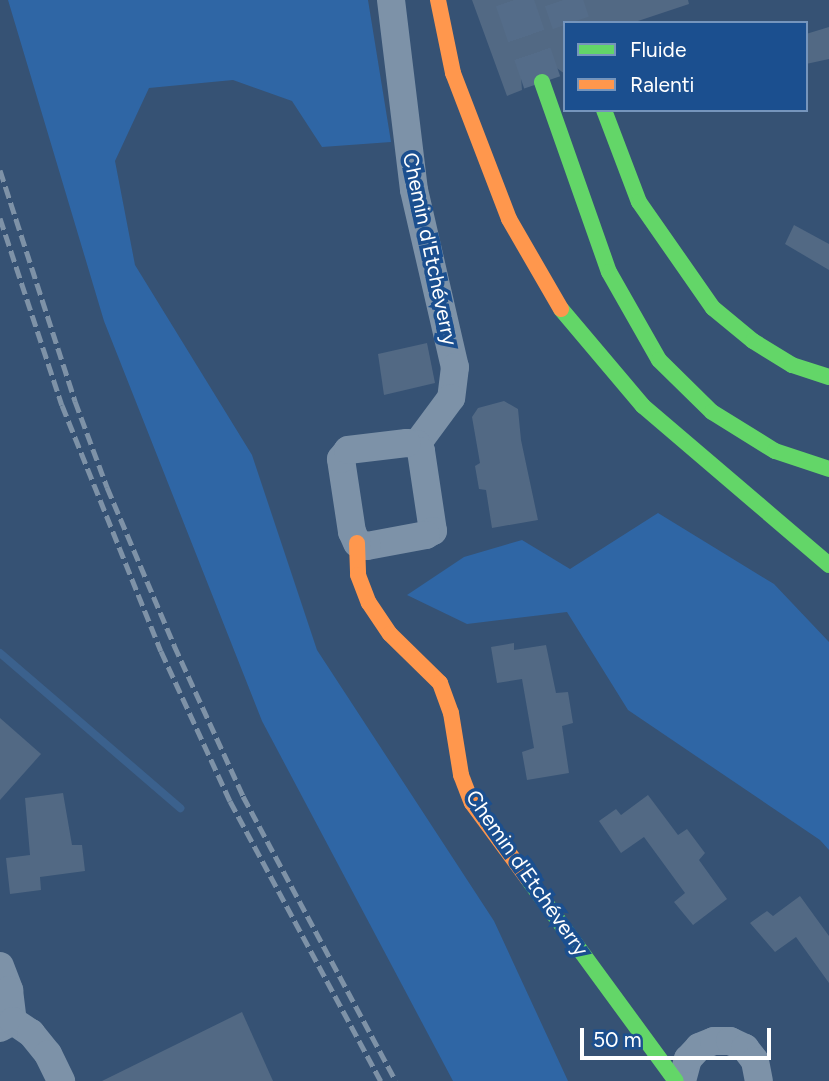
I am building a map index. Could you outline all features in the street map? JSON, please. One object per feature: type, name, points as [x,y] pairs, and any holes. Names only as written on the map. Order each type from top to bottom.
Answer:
[{"type":"main road","points":[[438,0],[453,74],[509,219],[560,308],[643,406],[829,565]]},
{"type":"main road","points":[[542,82],[610,272],[659,360],[712,412],[775,451],[829,469]]},
{"type":"main road","points":[[605,112],[639,202],[713,308],[752,341],[792,365],[829,377]]},
{"type":"main road","name":"Chemin d'Etchéverry","points":[[358,543],[358,575],[369,603],[390,634],[440,683],[451,713],[461,775],[472,803],[676,1081]]},
{"type":"street","name":"Chemin d'Etchéverry","points":[[358,543],[352,532],[341,459],[348,450],[417,444],[451,398],[455,367],[414,190],[391,0]]},
{"type":"street","points":[[358,543],[367,546],[426,535],[433,531],[421,451],[417,444]]},
{"type":"street","points":[[0,965],[9,990],[6,1025],[31,1033],[40,1043],[61,1081]]},
{"type":"street","points":[[682,1081],[688,1059],[699,1047],[714,1041],[730,1041],[744,1048],[755,1061],[759,1081]]},
{"type":"shaded area","points":[[8,0],[368,0],[391,142],[322,147],[292,101],[233,80],[149,88],[115,161],[135,265],[252,455],[317,650],[494,921],[568,1081],[453,1081],[262,721],[104,321]]},
{"type":"shaded area","points":[[658,513],[774,584],[829,642],[829,850],[820,840],[628,710],[567,612],[467,624],[407,595],[464,557],[522,540],[570,569]]},
{"type":"building","points":[[472,0],[688,0],[689,4],[638,21],[563,21],[563,73],[547,61],[534,62],[526,67],[521,77],[522,90],[507,96]]},
{"type":"building","points":[[829,27],[829,59],[808,64],[808,33]]},
{"type":"building","points":[[794,225],[829,244],[829,270],[785,244]]},
{"type":"building","points":[[427,343],[435,383],[384,395],[378,354]]},
{"type":"building","points":[[504,401],[518,409],[521,440],[538,520],[492,528],[486,490],[479,489],[475,466],[480,463],[472,417],[478,408]]},
{"type":"building","points":[[514,643],[514,650],[546,645],[556,693],[568,692],[573,723],[562,726],[569,773],[527,780],[522,752],[534,748],[522,679],[497,683],[491,647]]},
{"type":"building","points":[[0,718],[41,754],[0,800]]},
{"type":"building","points":[[63,793],[72,845],[82,845],[85,871],[40,877],[41,890],[10,894],[6,858],[30,855],[25,798]]},
{"type":"building","points":[[648,795],[678,835],[687,829],[705,853],[699,860],[727,899],[693,925],[674,902],[685,893],[644,837],[621,853],[599,821],[616,809],[621,815]]},
{"type":"building","points":[[800,896],[829,936],[829,983],[796,937],[775,952],[750,923],[767,911],[773,916]]},
{"type":"building","points":[[242,1012],[273,1081],[102,1081]]},
{"type":"waterway","points":[[0,653],[180,808]]},
{"type":"tunnel","points":[[514,0],[542,82]]},
{"type":"tunnel","points":[[563,0],[570,21]]},
{"type":"railway","points":[[0,170],[75,401],[107,487],[174,645],[243,796],[396,1081]]},
{"type":"railway","points":[[0,218],[62,405],[161,651],[230,801],[381,1081]]},
{"type":"traffic: fast","points":[[542,82],[609,272],[659,360],[712,412],[775,451],[829,469]]},
{"type":"traffic: fast","points":[[605,112],[639,202],[713,308],[753,341],[792,365],[829,377]]},
{"type":"traffic: fast","points":[[561,309],[643,406],[829,565]]},
{"type":"traffic: fast","points":[[528,879],[676,1081]]},
{"type":"traffic: slow","points":[[438,0],[453,73],[509,219],[561,309]]},
{"type":"traffic: slow","points":[[357,543],[358,575],[369,603],[390,634],[440,683],[451,713],[461,775],[472,803],[528,879]]}]
